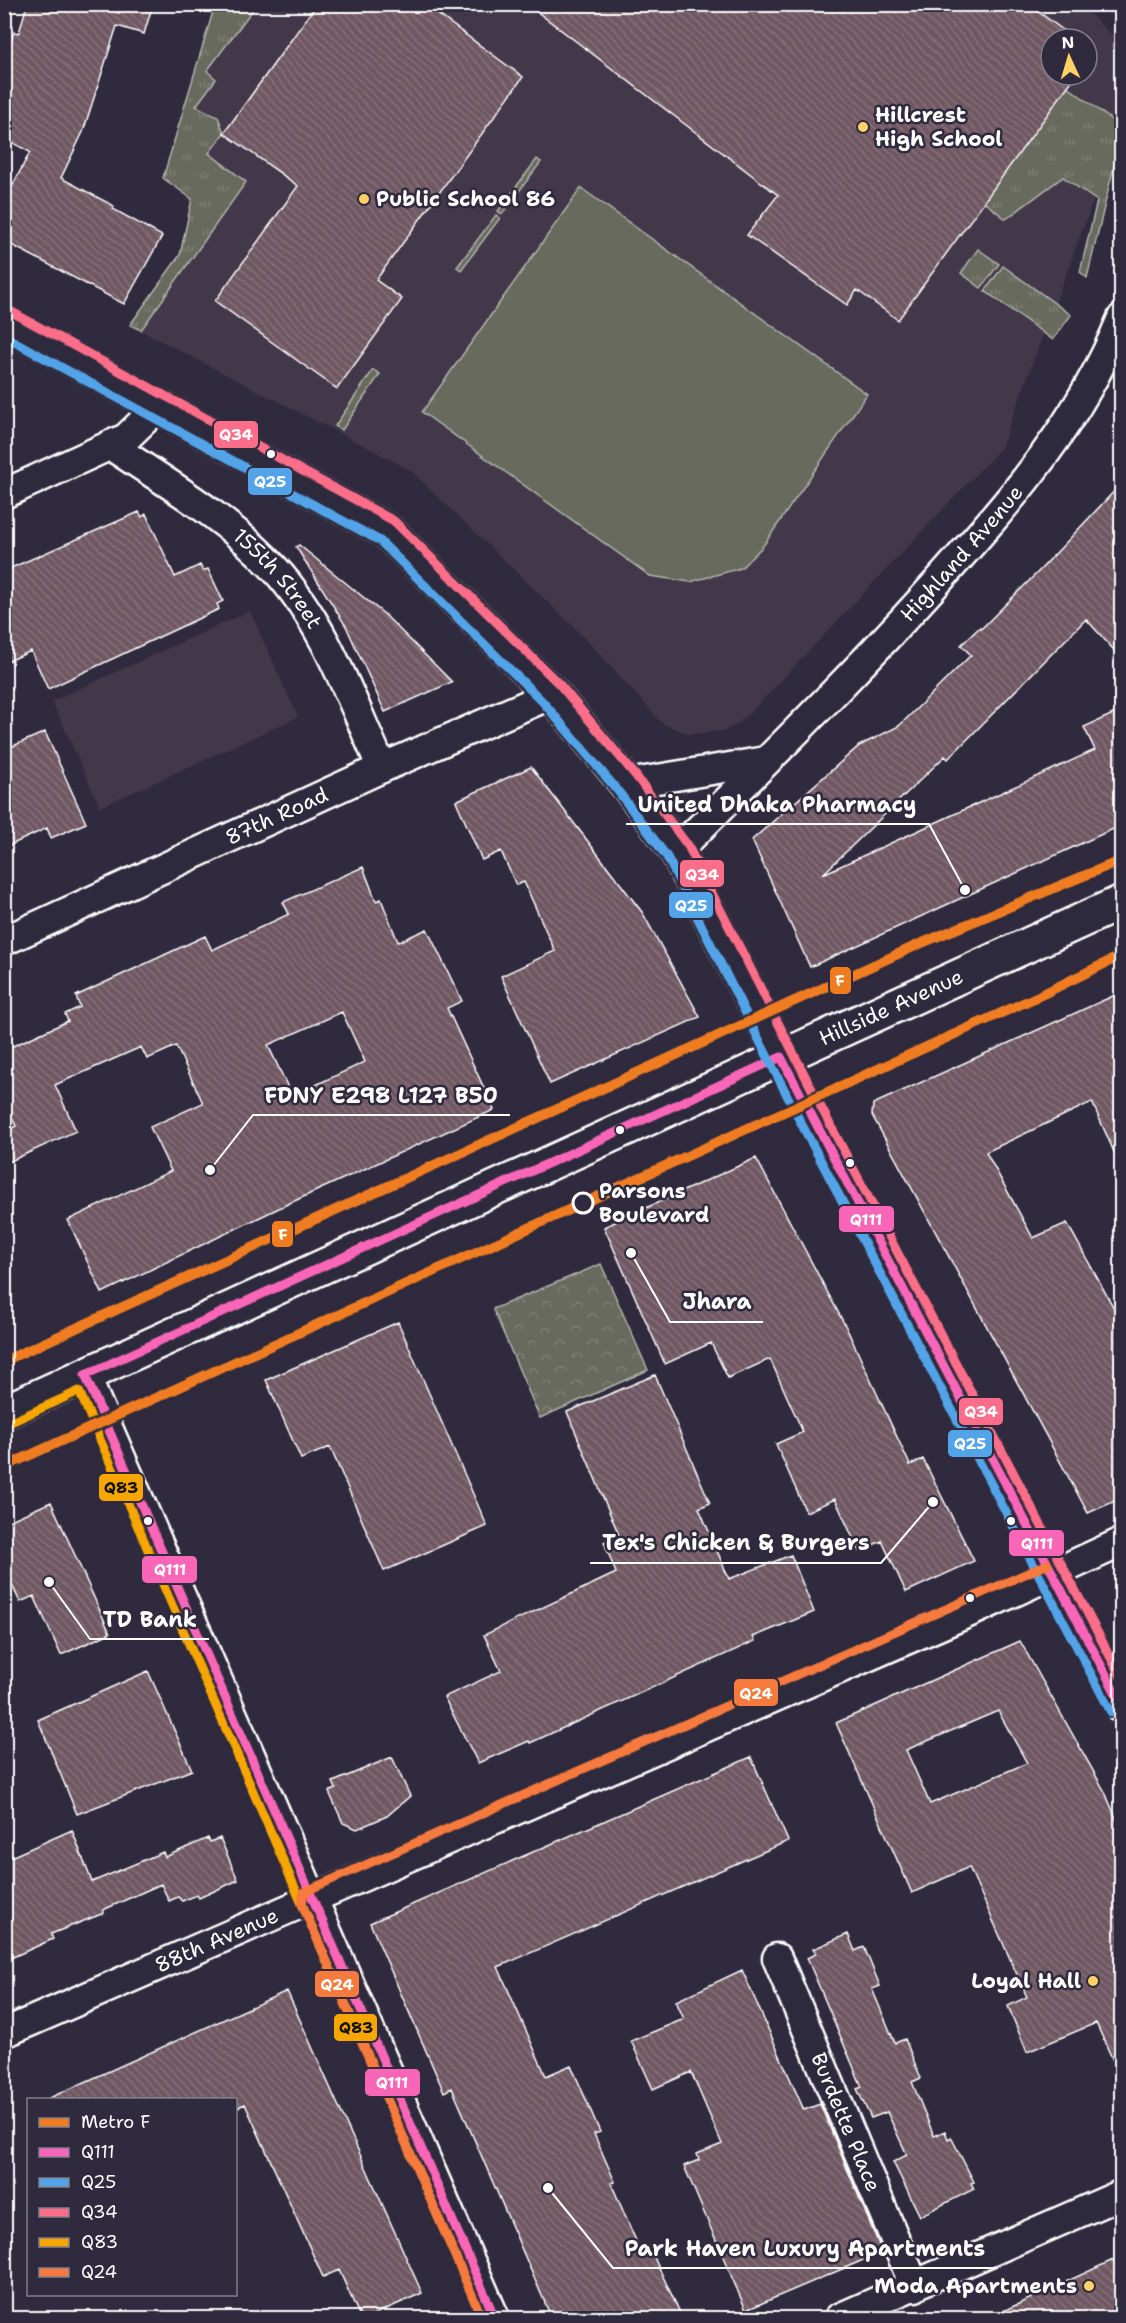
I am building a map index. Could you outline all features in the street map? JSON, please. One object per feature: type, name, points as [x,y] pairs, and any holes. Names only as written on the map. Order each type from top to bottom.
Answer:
[{"type":"street","name":"Highland Avenue","points":[[677,851],[915,607],[1021,489],[1059,437],[1093,381],[1122,318]]},
{"type":"street","points":[[4,322],[387,531],[552,694],[627,784],[677,851],[781,1057],[1122,1706]]},
{"type":"street","points":[[4,494],[126,438],[158,407]]},
{"type":"street","name":"155th Street","points":[[110,445],[231,528],[276,570],[322,637],[382,768]]},
{"type":"street","name":"87th Road","points":[[4,941],[382,768],[552,694]]},
{"type":"street","points":[[627,784],[766,761]]},
{"type":"street","name":"Hillside Avenue","points":[[4,1412],[1122,902]]},
{"type":"street","points":[[85,1375],[495,2319]]},
{"type":"street","name":"88th Avenue","points":[[4,2033],[1053,1575],[1122,1542]]},
{"type":"street","name":"Burdette Place","points":[[777,1958],[915,2287]]},
{"type":"street","points":[[839,2319],[1122,2194]]},
{"type":"shaded area","points":[[1079,4],[1121,44],[1121,127],[1001,448],[753,710],[738,724],[724,731],[689,734],[663,724],[583,636],[409,469],[130,325],[180,255],[192,199],[163,178],[215,5]]},
{"type":"shaded area","points":[[250,611],[298,717],[100,807],[52,701]]},
{"type":"green space","points":[[215,5],[256,5],[207,71],[216,79],[196,106],[218,117],[224,133],[209,153],[246,182],[141,330],[130,325],[180,255],[192,199],[163,178]]},
{"type":"green space","points":[[1066,87],[1121,127],[1121,137],[1087,278],[1080,272],[1097,201],[1063,177],[1006,219],[983,201]]},
{"type":"green space","points":[[537,159],[541,162],[502,214],[498,211]]},
{"type":"green space","points":[[581,188],[867,394],[763,546],[741,568],[690,582],[650,576],[422,412]]},
{"type":"green space","points":[[496,215],[500,218],[461,270],[457,267]]},
{"type":"green space","points":[[978,249],[999,264],[981,288],[961,273]]},
{"type":"green space","points":[[1003,266],[1071,315],[1053,340],[985,291]]},
{"type":"green space","points":[[373,370],[380,374],[342,430],[335,426]]},
{"type":"green space","points":[[601,1264],[648,1370],[540,1418],[493,1309]]},
{"type":"building","points":[[27,4],[93,4],[119,13],[122,4],[153,4],[144,34],[117,26],[83,132],[61,178],[114,206],[113,209],[162,236],[124,304],[4,241],[4,202],[30,152],[4,138],[4,62],[14,32],[19,33]]},
{"type":"building","name":"Public School 86","points":[[317,4],[424,4],[523,77],[376,280],[402,299],[337,389],[215,301],[298,186],[224,133]]},
{"type":"building","name":"Hillcrest High School","points":[[527,4],[1028,4],[1059,27],[1039,27],[1039,87],[1067,87],[898,320],[857,290],[847,305],[747,235],[778,195]]},
{"type":"building","points":[[1122,483],[1122,659],[1086,619],[948,759],[945,756],[823,874],[1095,750],[1084,727],[1122,710],[1122,825],[810,967],[752,840],[859,746],[899,726],[971,655],[961,645],[980,627],[981,629],[1041,569]]},
{"type":"building","points":[[139,512],[142,517],[146,514],[175,577],[200,565],[203,571],[208,569],[223,601],[217,604],[219,609],[48,689],[31,651],[4,663],[4,571]]},
{"type":"building","points":[[299,545],[384,614],[452,682],[385,712],[346,626],[296,547]]},
{"type":"building","points":[[45,732],[86,823],[51,838],[47,828],[4,848],[4,750]]},
{"type":"building","points":[[531,767],[642,912],[700,1017],[550,1084],[501,976],[555,951],[524,882],[516,885],[501,851],[482,860],[456,801]]},
{"type":"building","points":[[363,867],[376,901],[381,899],[398,942],[427,929],[462,1001],[447,1008],[494,1110],[279,1208],[102,1293],[68,1220],[171,1171],[150,1127],[203,1103],[176,1046],[147,1059],[141,1047],[55,1085],[76,1131],[4,1164],[4,1131],[16,1126],[4,1101],[4,1050],[68,1021],[65,1014],[80,1007],[76,996],[205,936],[212,950],[289,914],[283,902]],"holes":[[[342,1012],[365,1062],[292,1096],[268,1045]]]},
{"type":"building","points":[[1122,992],[1122,1170],[1092,1102],[986,1152],[1033,1238],[1067,1223],[1122,1323],[1122,1498],[1088,1513],[872,1115],[873,1104]]},
{"type":"building","points":[[756,1158],[846,1327],[910,1465],[923,1459],[974,1561],[906,1592],[882,1541],[859,1551],[835,1499],[806,1512],[776,1444],[803,1432],[770,1359],[728,1378],[711,1343],[665,1364],[604,1227]]},
{"type":"building","points":[[398,1322],[487,1526],[384,1571],[330,1447],[301,1459],[266,1380]]},
{"type":"building","points":[[655,1375],[710,1503],[699,1508],[729,1579],[791,1555],[814,1612],[753,1637],[755,1641],[530,1743],[529,1741],[478,1763],[444,1697],[501,1671],[484,1635],[616,1573],[604,1542],[619,1535],[567,1412]]},
{"type":"building","points":[[51,1502],[110,1633],[61,1655],[34,1596],[20,1602],[4,1568],[4,1523]]},
{"type":"building","points":[[1020,1641],[1105,1792],[1122,1833],[1122,2080],[1096,2023],[1027,2052],[1008,2006],[1027,1997],[969,1867],[912,1893],[836,1723]],"holes":[[[998,1711],[1027,1763],[930,1804],[906,1750]]]},
{"type":"building","points":[[148,1671],[192,1770],[77,1814],[38,1720]]},
{"type":"building","points":[[392,1757],[410,1796],[387,1816],[357,1829],[343,1823],[329,1792],[336,1789],[333,1782]]},
{"type":"building","points":[[751,1757],[788,1841],[498,1967],[546,2076],[571,2065],[600,2132],[594,2134],[615,2182],[611,2183],[640,2250],[649,2247],[683,2319],[552,2319],[452,2088],[444,2092],[370,1923]]},
{"type":"building","points":[[72,1830],[92,1882],[163,1852],[165,1857],[208,1838],[210,1842],[220,1838],[238,1880],[199,1898],[197,1895],[182,1901],[178,1897],[169,1901],[161,1884],[103,1910],[104,1913],[51,1934],[53,1939],[4,1961],[4,1860]]},
{"type":"building","points":[[848,1934],[855,1951],[864,1947],[880,1986],[872,1989],[895,2043],[905,2039],[921,2078],[912,2082],[934,2136],[945,2131],[948,2139],[951,2137],[974,2182],[971,2183],[974,2189],[920,2216],[893,2162],[907,2155],[887,2112],[871,2118],[857,2089],[862,2087],[807,1958],[816,1954],[813,1949]]},
{"type":"building","points":[[742,1970],[804,2110],[820,2104],[882,2252],[746,2310],[684,2166],[699,2160],[697,2154],[722,2144],[691,2072],[653,2089],[631,2041],[684,2019],[676,2001]]},
{"type":"building","points":[[287,1991],[422,2293],[361,2319],[339,2270],[323,2277],[245,2104],[237,2108],[237,2098],[49,2098]]},
{"type":"building","name":"Moda Apartments","points":[[1113,2260],[1122,2279],[1122,2319],[986,2319]]},
{"type":"metro line","name":"F","points":[[4,1361],[922,943],[1122,860]]},
{"type":"metro line","name":"F","points":[[4,1467],[1043,994],[1122,955]]},
{"type":"transit line","name":"Q34","points":[[10,311],[394,521],[560,685],[636,776],[688,846],[823,1111],[1122,1679]]},
{"type":"transit line","name":"Q25","points":[[4,336],[380,541],[543,702],[618,791],[667,857],[801,1123],[1111,1712]]},
{"type":"transit line","name":"Q111","points":[[781,1057],[1122,1705]]},
{"type":"transit line","name":"Q111","points":[[85,1375],[781,1057]]},
{"type":"transit line","name":"Q111","points":[[85,1375],[495,2318]]},
{"type":"transit line","name":"Q83","points":[[9,1423],[79,1391],[482,2318]]},
{"type":"transit line","name":"Q24","points":[[482,2318],[302,1904],[304,1892],[1048,1564]]},
{"type":"place","name":"Hillcrest High School","points":[[863,127]]},
{"type":"place","name":"Public School 86","points":[[364,199]]},
{"type":"place","name":"United Dhaka Pharmacy","points":[[965,890]]},
{"type":"place","name":"FDNY E298 L127 B50","points":[[210,1170]]},
{"type":"place","name":"Parsons Boulevard","points":[[583,1203]]},
{"type":"place","name":"Jhara","points":[[631,1253]]},
{"type":"place","name":"Tex's Chicken & Burgers","points":[[933,1502]]},
{"type":"place","name":"TD Bank","points":[[49,1582]]},
{"type":"place","name":"Loyal Hall","points":[[1093,1981]]},
{"type":"place","name":"Park Haven Luxury Apartments","points":[[548,2188]]},
{"type":"place","name":"Moda Apartments","points":[[1089,2286]]}]
